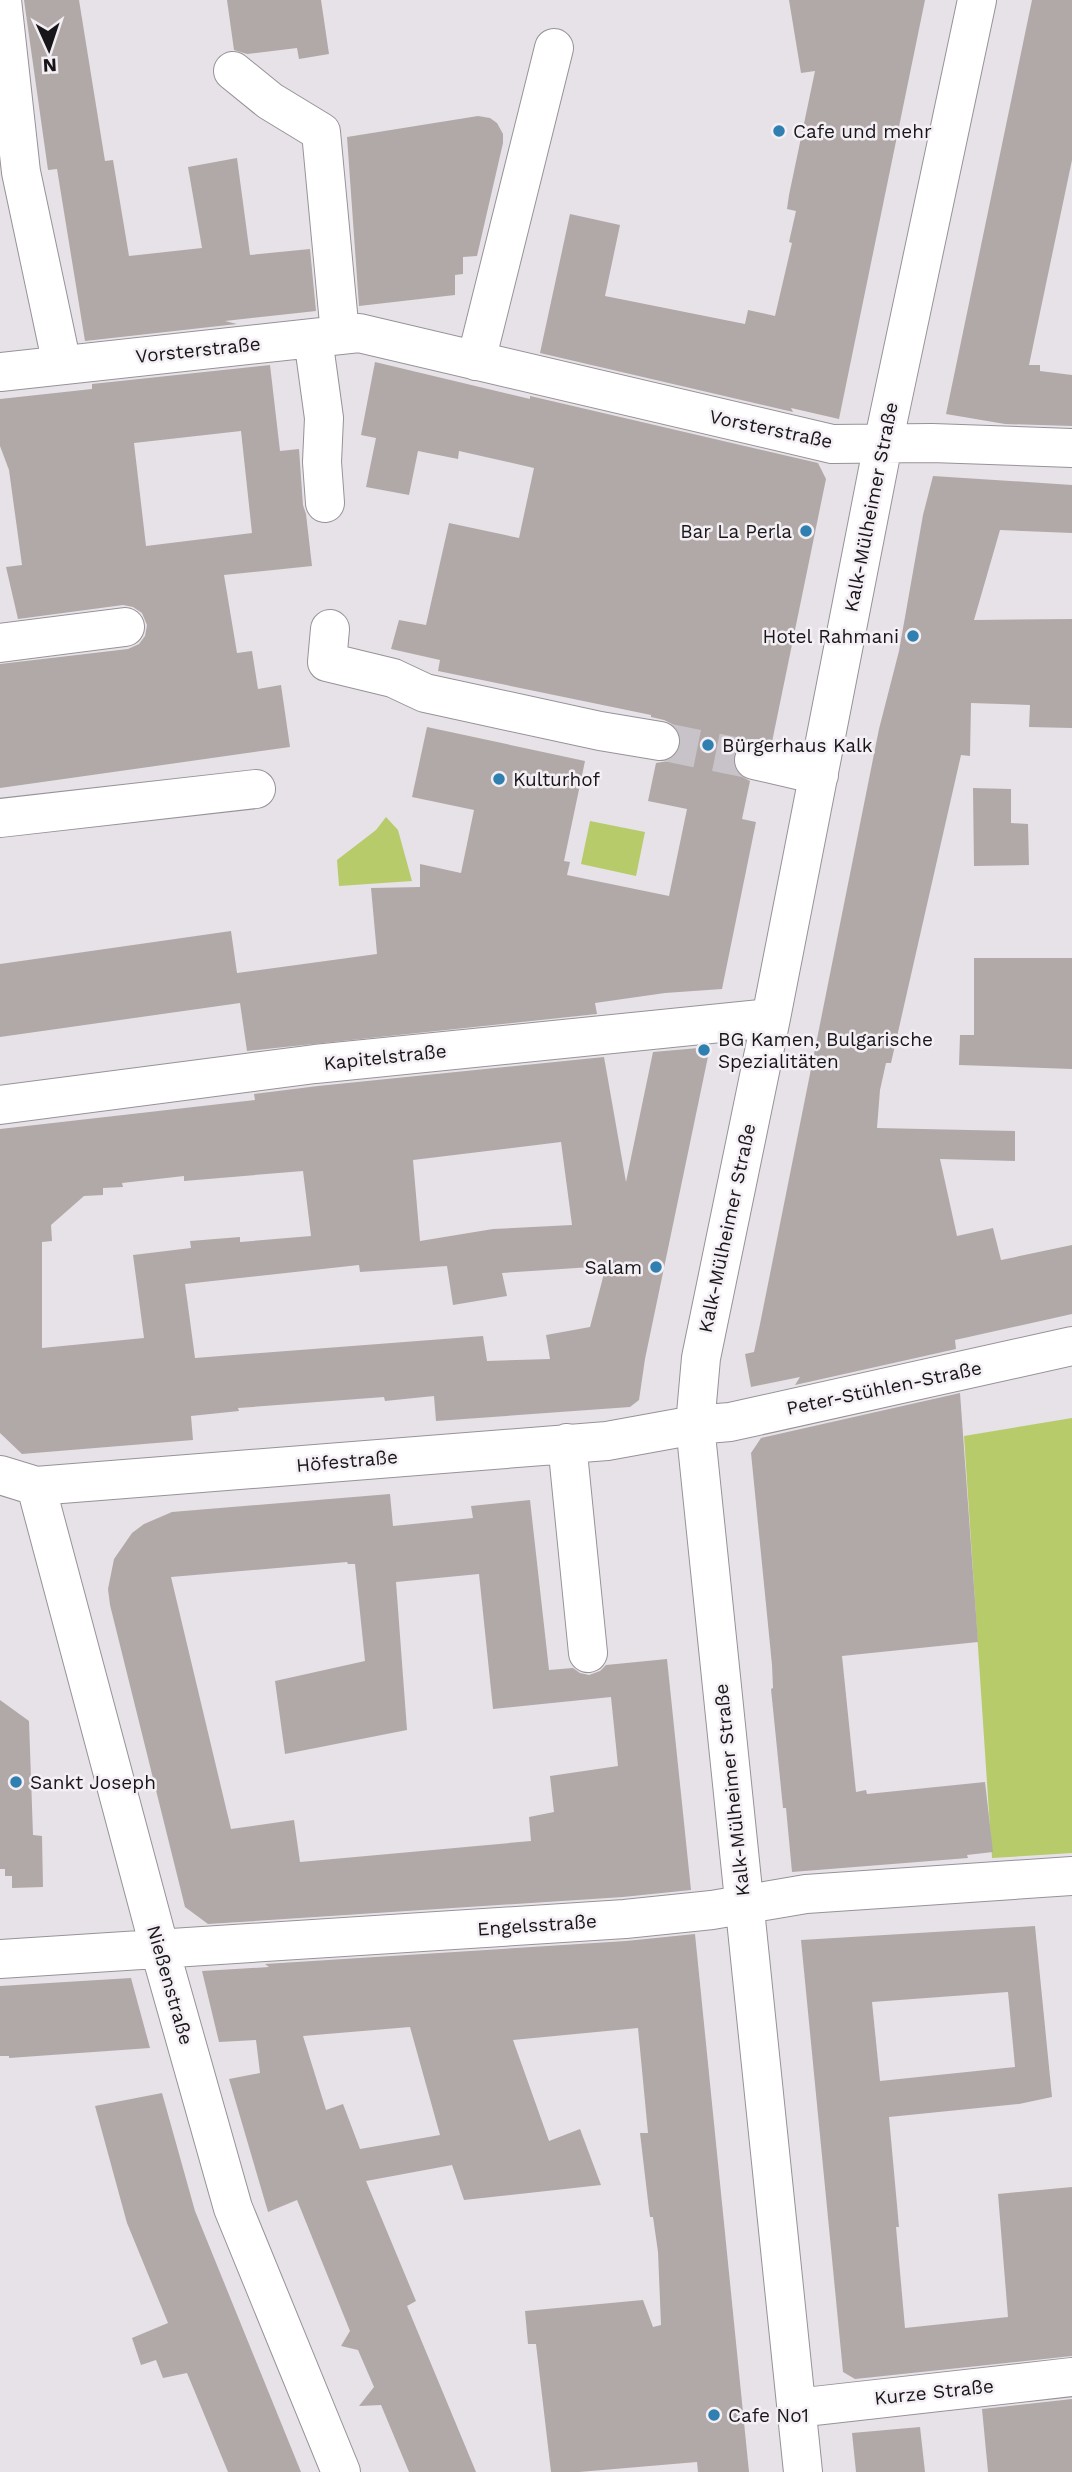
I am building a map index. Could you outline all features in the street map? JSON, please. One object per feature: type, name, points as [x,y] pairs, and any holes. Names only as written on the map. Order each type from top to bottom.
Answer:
[{"type":"street","points":[[2,0],[21,172],[62,365]]},
{"type":"street","name":"Kalk-Mülheimer Straße","points":[[803,2472],[695,1424],[701,1358],[771,1018],[883,444],[977,0]]},
{"type":"street","points":[[476,362],[554,48]]},
{"type":"street","points":[[233,71],[270,101],[321,132],[327,336],[322,462],[325,503]]},
{"type":"street","name":"Vorsterstraße","points":[[0,372],[359,333],[832,444],[1072,448]]},
{"type":"street","points":[[0,643],[125,627]]},
{"type":"street","points":[[330,629],[327,662],[393,678],[425,693],[600,731],[660,741]]},
{"type":"street","points":[[754,760],[819,775]]},
{"type":"street","points":[[0,818],[256,789]]},
{"type":"street","name":"Kapitelstraße","points":[[0,1105],[315,1064],[771,1018]]},
{"type":"street","name":"Peter-Stühlen-Straße","points":[[695,1424],[730,1422],[1072,1346]]},
{"type":"street","name":"Höfestraße","points":[[0,1475],[36,1486],[607,1441],[695,1424]]},
{"type":"street","points":[[567,1443],[588,1653]]},
{"type":"street","name":"Nießenstraße","points":[[36,1486],[160,1950],[233,2208],[341,2472]]},
{"type":"street","name":"Engelsstraße","points":[[0,1959],[625,1919],[806,1894],[1072,1876]]},
{"type":"street","name":"Kurze Straße","points":[[796,2408],[1072,2377]]},
{"type":"green space","points":[[386,817],[398,830],[412,881],[339,886],[337,860],[376,830]]},
{"type":"green space","points":[[590,821],[645,832],[636,876],[581,864]]},
{"type":"green space","points":[[1072,1418],[1072,1853],[992,1858],[964,1436]]},
{"type":"building","points":[[24,0],[79,0],[105,161],[113,160],[129,256],[202,248],[188,167],[237,158],[250,255],[310,249],[316,311],[225,321],[237,324],[85,341],[57,169],[48,170]]},
{"type":"building","points":[[227,0],[321,0],[329,54],[299,59],[297,48],[247,54],[234,50]]},
{"type":"building","points":[[789,0],[925,0],[839,419],[791,408],[793,412],[540,353],[570,214],[620,225],[605,296],[745,324],[748,310],[775,316],[792,243],[789,242],[796,211],[787,209],[789,195],[815,71],[801,73]]},
{"type":"building","points":[[1032,0],[1072,0],[1072,160],[1029,365],[1040,365],[1040,371],[1072,375],[1072,426],[1005,424],[946,414]]},
{"type":"building","points":[[478,116],[490,118],[497,123],[503,134],[503,143],[477,256],[463,257],[463,274],[455,275],[455,295],[359,306],[347,137]]},
{"type":"building","points":[[375,362],[818,463],[826,479],[772,742],[747,739],[738,746],[733,756],[733,766],[739,775],[750,781],[742,819],[756,822],[722,989],[665,993],[595,1003],[597,1014],[247,1051],[240,1003],[0,1037],[0,964],[231,931],[237,973],[377,954],[371,888],[420,887],[420,864],[461,873],[474,810],[412,797],[427,727],[585,761],[564,861],[570,862],[567,875],[669,896],[687,809],[648,801],[656,763],[668,761],[676,755],[681,745],[681,734],[674,725],[651,715],[438,671],[440,660],[391,649],[399,620],[426,625],[449,523],[519,538],[534,468],[459,451],[458,459],[418,451],[409,495],[366,487],[376,438],[361,435]]},
{"type":"building","points":[[270,365],[280,451],[299,449],[303,505],[312,566],[224,575],[237,653],[252,651],[258,689],[281,685],[290,747],[0,788],[0,664],[128,649],[139,644],[145,636],[147,625],[142,613],[123,605],[18,619],[6,567],[22,565],[9,470],[0,446],[0,399],[92,389],[92,384]],"holes":[[[241,431],[252,533],[146,546],[134,443]]]},
{"type":"building","points":[[933,476],[1072,485],[1072,533],[1000,530],[974,620],[1072,619],[1072,728],[1029,727],[1030,705],[971,703],[970,756],[961,755],[891,1063],[886,1063],[880,1090],[877,1128],[1015,1131],[1015,1161],[940,1159],[957,1236],[993,1228],[1001,1260],[1072,1245],[1072,1314],[955,1340],[956,1349],[795,1385],[800,1377],[751,1387],[745,1354],[754,1352],[760,1324],[879,729],[899,651],[923,515]]},
{"type":"building","points":[[973,788],[1011,789],[1011,823],[1028,824],[1029,865],[974,866]]},
{"type":"building","points":[[974,958],[1072,958],[1072,1069],[959,1065],[960,1035],[974,1035]]},
{"type":"building","points":[[710,1047],[645,1359],[639,1400],[630,1407],[436,1421],[434,1396],[238,1408],[239,1411],[191,1416],[193,1440],[22,1454],[0,1433],[0,1129],[255,1100],[254,1094],[318,1086],[604,1057],[626,1182],[653,1052]],"holes":[[[561,1142],[572,1225],[493,1229],[420,1241],[413,1160]],[[303,1171],[311,1236],[240,1242],[240,1237],[190,1241],[191,1248],[133,1255],[144,1338],[42,1348],[42,1242],[52,1241],[51,1225],[84,1196],[103,1195],[103,1188],[123,1187],[122,1183],[184,1176],[184,1181]],[[359,1265],[360,1272],[447,1266],[453,1305],[507,1296],[502,1273],[606,1266],[590,1327],[546,1335],[550,1359],[487,1361],[483,1336],[195,1358],[185,1284]]]},
{"type":"building","points":[[960,1393],[978,1642],[842,1656],[856,1792],[866,1790],[867,1794],[985,1782],[993,1852],[967,1855],[968,1858],[792,1872],[771,1689],[772,1665],[751,1453],[761,1438]]},
{"type":"building","points":[[390,1494],[393,1526],[473,1518],[471,1506],[530,1500],[549,1670],[573,1668],[589,1675],[600,1671],[606,1665],[667,1659],[691,1890],[623,1897],[208,1924],[185,1907],[108,1589],[114,1559],[132,1533],[144,1524],[172,1512]],"holes":[[[355,1564],[365,1661],[275,1681],[285,1754],[407,1730],[396,1582],[479,1574],[493,1709],[611,1697],[618,1766],[550,1776],[554,1812],[529,1817],[531,1841],[300,1862],[294,1820],[231,1829],[171,1577]]]},
{"type":"building","name":"Sankt Joseph","points":[[0,1700],[29,1721],[33,1835],[42,1836],[43,1887],[12,1888],[12,1876],[5,1876],[5,1869],[0,1869]]},
{"type":"building","points":[[1035,1926],[1052,2097],[1019,2104],[889,2117],[899,2227],[896,2227],[905,2328],[1008,2317],[998,2194],[1072,2187],[1072,2356],[855,2379],[843,2372],[801,1940]],"holes":[[[1008,1992],[1015,2067],[880,2081],[872,2002]]]},
{"type":"building","points":[[695,1934],[749,2472],[698,2472],[697,2462],[551,2472],[536,2344],[528,2344],[525,2311],[643,2300],[653,2327],[661,2325],[658,2252],[653,2217],[650,2217],[640,2133],[648,2133],[638,2028],[513,2040],[549,2141],[580,2129],[601,2185],[464,2200],[452,2165],[366,2181],[416,2301],[407,2306],[476,2472],[409,2472],[381,2405],[359,2406],[374,2387],[358,2350],[341,2346],[350,2331],[297,2200],[268,2212],[229,2079],[260,2073],[256,2040],[219,2042],[202,1971],[269,1967],[265,1964],[626,1941]],"holes":[[[410,2027],[440,2135],[360,2149],[343,2104],[326,2110],[303,2036]]]},
{"type":"building","points":[[131,1978],[150,2048],[9,2058],[0,2056],[0,1986]]},
{"type":"building","points":[[162,2093],[195,2211],[301,2472],[228,2472],[187,2373],[163,2378],[156,2360],[141,2365],[132,2338],[168,2323],[127,2223],[95,2106]]},
{"type":"building","points":[[1072,2399],[1072,2472],[988,2472],[982,2409]]},
{"type":"building","points":[[920,2427],[925,2472],[856,2472],[852,2433]]},
{"type":"tunnel","points":[[660,741],[754,760]]},
{"type":"place","name":"Cafe und mehr","points":[[779,131]]},
{"type":"place","name":"Bar La Perla","points":[[806,531]]},
{"type":"place","name":"Hotel Rahmani","points":[[913,636]]},
{"type":"place","name":"Bürgerhaus Kalk","points":[[708,745]]},
{"type":"place","name":"Kulturhof","points":[[499,779]]},
{"type":"place","name":"BG Kamen, Bulgarische Spezialitäten","points":[[704,1050]]},
{"type":"place","name":"Salam","points":[[656,1267]]},
{"type":"place","name":"Sankt Joseph","points":[[16,1782]]},
{"type":"place","name":"Cafe No1","points":[[714,2415]]}]
